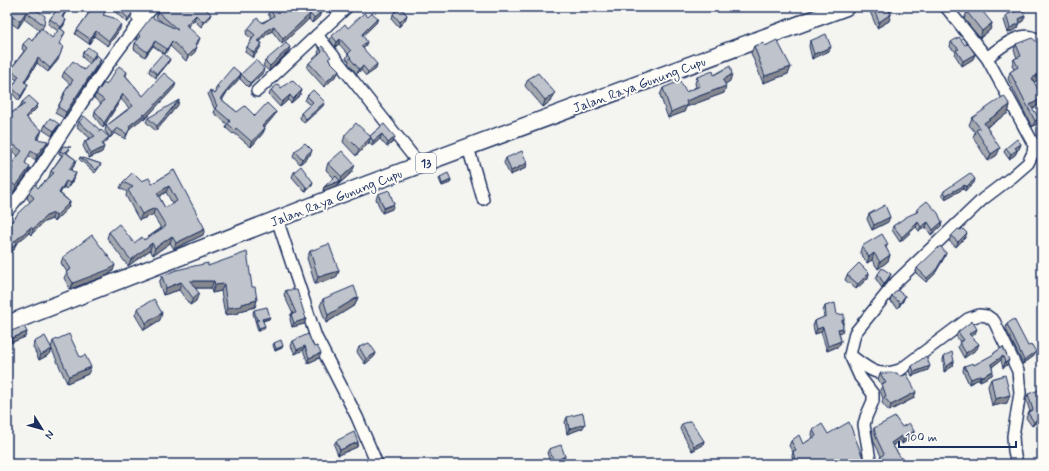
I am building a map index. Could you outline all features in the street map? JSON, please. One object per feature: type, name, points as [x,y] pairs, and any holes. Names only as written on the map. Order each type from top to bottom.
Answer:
[{"type":"highway","name":"Jalan Raya Gunung Cupu","points":[[7,324],[277,219],[846,7]]},
{"type":"street","points":[[128,7],[141,20]]},
{"type":"street","points":[[7,211],[141,20],[153,7]]},
{"type":"street","points":[[257,91],[318,36],[347,7]]},
{"type":"street","points":[[868,464],[870,460],[864,425],[873,402],[873,394],[860,377],[850,355],[855,333],[897,281],[983,199],[1012,178],[1028,163],[1034,153],[1034,146],[987,58],[946,7]]},
{"type":"street","points":[[318,36],[420,166]]},
{"type":"street","points":[[987,58],[1013,40],[1024,37],[1032,37],[1039,40],[1042,46]]},
{"type":"street","points":[[1034,146],[1042,136]]},
{"type":"street","points":[[468,147],[483,199]]},
{"type":"street","points":[[277,219],[316,337],[351,405],[377,464]]},
{"type":"street","points":[[850,355],[878,373],[888,374],[900,370],[968,319],[979,315],[987,316],[994,321],[1018,371],[1020,394],[1013,436],[1017,464]]},
{"type":"building","points":[[7,7],[32,7],[45,16],[44,25],[26,12],[20,21],[7,12]]},
{"type":"building","points":[[59,7],[68,7],[62,17],[66,20],[61,27],[50,19]]},
{"type":"building","points":[[87,7],[99,7],[105,12],[103,15],[114,18],[121,24],[109,41],[96,31],[90,39],[77,30],[91,10]]},
{"type":"building","points":[[117,7],[125,7],[132,14],[128,18]]},
{"type":"building","points":[[162,7],[204,7],[211,14],[203,22],[196,15],[186,25],[200,38],[195,44],[197,47],[188,56],[172,41],[167,49],[155,41],[147,52],[135,43],[141,36],[138,34],[151,17],[178,30],[158,12]]},
{"type":"building","points":[[274,7],[317,7],[321,12],[314,18],[310,14],[283,39],[274,26],[267,30],[258,41],[262,43],[254,53],[247,47],[255,35],[248,29],[257,18],[263,23],[274,16],[270,9]]},
{"type":"building","points":[[400,7],[407,15],[400,22],[393,14]]},
{"type":"building","points":[[873,7],[889,7],[888,8],[891,14],[879,22]]},
{"type":"building","points":[[975,7],[979,7],[992,23],[982,31],[967,12]]},
{"type":"building","points":[[1021,9],[1025,16],[1019,19],[1020,23],[1010,28],[1006,15]]},
{"type":"building","points":[[364,13],[368,17],[372,13],[378,18],[362,34],[367,42],[361,46],[377,64],[368,72],[363,66],[359,69],[348,54],[351,51],[340,39],[337,42],[332,36],[345,24],[348,28]]},
{"type":"building","points":[[41,28],[52,38],[60,28],[65,32],[59,44],[63,46],[60,55],[50,68],[38,58],[24,82],[28,84],[21,96],[12,88],[19,76],[10,70],[27,48],[23,44],[29,38],[32,41]]},
{"type":"building","points":[[826,34],[831,47],[814,54],[810,41]]},
{"type":"building","points":[[959,37],[965,45],[968,44],[975,54],[963,61],[956,50],[959,49],[951,42]]},
{"type":"building","points":[[1032,38],[1042,46],[1042,73],[1032,78],[1042,97],[1030,105],[1039,118],[1035,121],[1010,72],[1018,67],[1014,59],[1021,56],[1016,44]]},
{"type":"building","points":[[777,40],[791,67],[765,76],[754,46],[764,43],[765,46]]},
{"type":"building","points":[[286,43],[290,47],[270,66],[265,61]]},
{"type":"building","points":[[322,46],[331,57],[328,59],[339,70],[326,82],[309,63],[322,51],[320,48]]},
{"type":"building","points":[[88,47],[96,53],[92,59],[83,52]]},
{"type":"building","points":[[163,53],[170,59],[157,74],[150,68]]},
{"type":"building","points":[[97,55],[101,59],[66,112],[58,107],[65,94],[64,93],[73,80],[64,72],[73,61],[84,70]]},
{"type":"building","points":[[256,60],[264,69],[250,83],[241,74]]},
{"type":"building","points":[[119,66],[127,72],[125,75],[143,96],[164,73],[176,83],[145,115],[144,114],[129,126],[130,128],[127,134],[117,128],[112,133],[106,126],[133,106],[123,94],[104,123],[95,111],[104,100],[96,94],[104,83],[106,85]]},
{"type":"building","points":[[730,66],[732,74],[723,80],[726,86],[686,101],[687,105],[671,112],[663,88],[680,81],[686,92],[700,86],[697,77],[713,71],[714,75]]},
{"type":"building","points":[[233,67],[241,74],[229,87],[221,99],[237,112],[245,106],[255,116],[267,103],[276,112],[262,126],[265,128],[252,142],[236,128],[235,130],[228,124],[230,121],[215,108],[217,106],[210,90],[215,94],[219,88],[217,86]]},
{"type":"building","points":[[538,73],[555,93],[545,100],[528,79]]},
{"type":"building","points":[[292,80],[302,90],[293,99],[290,95],[282,102],[271,90],[278,84],[281,88]]},
{"type":"building","points":[[313,90],[325,102],[306,119],[301,113],[313,102],[307,96]]},
{"type":"building","points":[[29,96],[38,104],[26,116],[29,121],[42,130],[36,139],[48,141],[37,155],[31,151],[25,163],[30,167],[16,186],[7,180],[7,175],[13,168],[10,166],[22,151],[10,142],[7,145],[7,112],[10,114],[25,104],[22,102]]},
{"type":"building","points":[[1004,96],[1010,105],[984,123],[1000,148],[991,154],[976,130],[980,128],[972,118]]},
{"type":"building","points":[[179,100],[157,126],[148,118]]},
{"type":"building","points":[[84,116],[100,130],[99,132],[101,130],[109,137],[102,143],[104,147],[91,154],[85,141],[95,136],[79,122]]},
{"type":"building","points":[[50,118],[59,124],[54,131],[45,125]]},
{"type":"building","points":[[356,123],[371,137],[359,149],[345,135]]},
{"type":"building","points":[[384,124],[395,137],[388,143],[382,134],[373,141],[370,136]]},
{"type":"building","points":[[1017,139],[1021,144],[1015,148],[1017,150],[1011,154],[1006,148]]},
{"type":"building","points":[[305,143],[312,150],[302,159],[295,151]]},
{"type":"building","points":[[63,146],[71,147],[64,153],[60,151]]},
{"type":"building","points":[[342,151],[355,165],[342,177],[328,163]]},
{"type":"building","points":[[522,151],[527,163],[511,171],[506,158]]},
{"type":"building","points":[[65,152],[76,160],[69,169],[76,173],[70,183],[66,181],[59,193],[70,202],[56,216],[54,213],[46,216],[33,229],[31,227],[14,242],[16,244],[7,253],[7,225],[34,198],[29,192],[35,184],[38,188],[54,173],[51,171]]},
{"type":"building","points":[[80,157],[101,164],[96,170]]},
{"type":"building","points":[[301,166],[313,182],[307,188],[294,172]]},
{"type":"building","points":[[174,170],[205,229],[176,243],[172,236],[155,248],[152,243],[131,260],[109,232],[119,224],[134,243],[142,237],[144,240],[166,226],[155,208],[142,214],[128,190],[133,187],[123,182],[133,172],[142,181],[149,178],[152,184]],"holes":[[[169,186],[177,201],[165,208],[157,193]]]},
{"type":"building","points":[[448,173],[451,180],[442,184],[440,177]]},
{"type":"building","points":[[970,173],[975,179],[966,187],[965,185],[946,195],[944,191]]},
{"type":"building","points":[[336,176],[340,181],[324,187]]},
{"type":"building","points":[[389,190],[394,204],[384,208],[378,194]]},
{"type":"building","points":[[927,201],[938,213],[942,222],[933,230],[928,222],[921,227],[918,222],[902,237],[893,226],[906,217],[919,211],[917,209]]},
{"type":"building","points":[[885,205],[890,217],[874,225],[869,214]]},
{"type":"building","points":[[962,228],[967,233],[958,242],[951,236],[958,229],[961,230]]},
{"type":"building","points":[[882,234],[888,244],[885,246],[890,255],[880,262],[874,253],[869,257],[862,246]]},
{"type":"building","points":[[92,235],[115,265],[110,269],[73,283],[66,272],[71,269],[63,257]]},
{"type":"building","points":[[329,244],[339,271],[318,277],[310,251]]},
{"type":"building","points":[[940,246],[946,253],[936,270],[927,278],[917,268]]},
{"type":"building","points":[[247,252],[252,287],[255,287],[257,300],[242,304],[242,306],[227,308],[224,284],[215,285],[214,281],[190,281],[199,293],[193,298],[181,282],[166,288],[162,276],[176,270],[208,263],[208,266]]},
{"type":"building","points":[[859,263],[869,273],[858,284],[847,275]]},
{"type":"building","points":[[882,268],[891,274],[884,284],[878,274]]},
{"type":"building","points":[[354,286],[358,297],[328,315],[323,299]]},
{"type":"building","points":[[286,290],[297,290],[306,319],[294,323],[291,314],[296,313]]},
{"type":"building","points":[[897,290],[905,296],[900,303],[892,296]]},
{"type":"building","points":[[154,299],[162,313],[146,323],[138,308]]},
{"type":"building","points":[[835,303],[837,315],[844,314],[844,320],[842,320],[843,328],[838,329],[841,341],[828,346],[823,327],[817,329],[815,321],[826,316],[825,306]]},
{"type":"building","points":[[267,307],[270,317],[262,319],[265,326],[259,328],[254,310]]},
{"type":"building","points":[[1014,319],[1028,346],[1032,345],[1036,352],[1024,360],[1007,324]]},
{"type":"building","points":[[972,321],[977,329],[969,334],[979,344],[966,353],[959,342],[964,340],[958,332]]},
{"type":"building","points":[[24,326],[27,332],[12,338],[9,332]]},
{"type":"building","points":[[69,334],[80,357],[85,355],[91,367],[69,376],[53,341]]},
{"type":"building","points":[[308,334],[314,347],[317,346],[321,353],[309,358],[305,346],[297,350],[293,341]]},
{"type":"building","points":[[45,336],[52,349],[41,355],[34,342]]},
{"type":"building","points":[[281,340],[283,346],[276,349],[274,343]]},
{"type":"building","points":[[369,343],[376,353],[366,359],[359,347]]},
{"type":"building","points":[[1003,347],[1009,360],[1005,363],[1003,356],[991,364],[993,371],[981,377],[981,375],[971,379],[964,366],[973,363],[974,365],[994,354]]},
{"type":"building","points":[[952,352],[954,361],[946,367],[944,356]]},
{"type":"building","points":[[926,356],[930,366],[914,372],[912,366]]},
{"type":"building","points":[[880,373],[897,373],[900,377],[907,374],[916,392],[891,405],[884,397],[886,396],[882,384],[886,383]]},
{"type":"building","points":[[1005,375],[1010,395],[995,399],[991,379]]},
{"type":"building","points":[[1042,389],[1042,415],[1034,422],[1028,413],[1033,410],[1028,394]]},
{"type":"building","points":[[583,413],[585,424],[569,429],[567,417]]},
{"type":"building","points":[[895,417],[902,427],[909,423],[914,431],[903,440],[901,436],[891,443],[901,458],[894,464],[882,464],[878,459],[884,454],[876,437],[874,428]]},
{"type":"building","points":[[691,421],[704,441],[694,446],[682,424]]},
{"type":"building","points":[[849,422],[863,461],[859,464],[796,464],[793,451],[796,450],[791,441],[799,435],[803,444],[816,436],[813,430],[822,424],[828,434]]},
{"type":"building","points":[[354,432],[358,442],[340,450],[336,441]]},
{"type":"building","points":[[561,445],[565,456],[554,462],[549,449]]},
{"type":"building","points":[[1012,461],[1013,464],[1004,464]]}]
